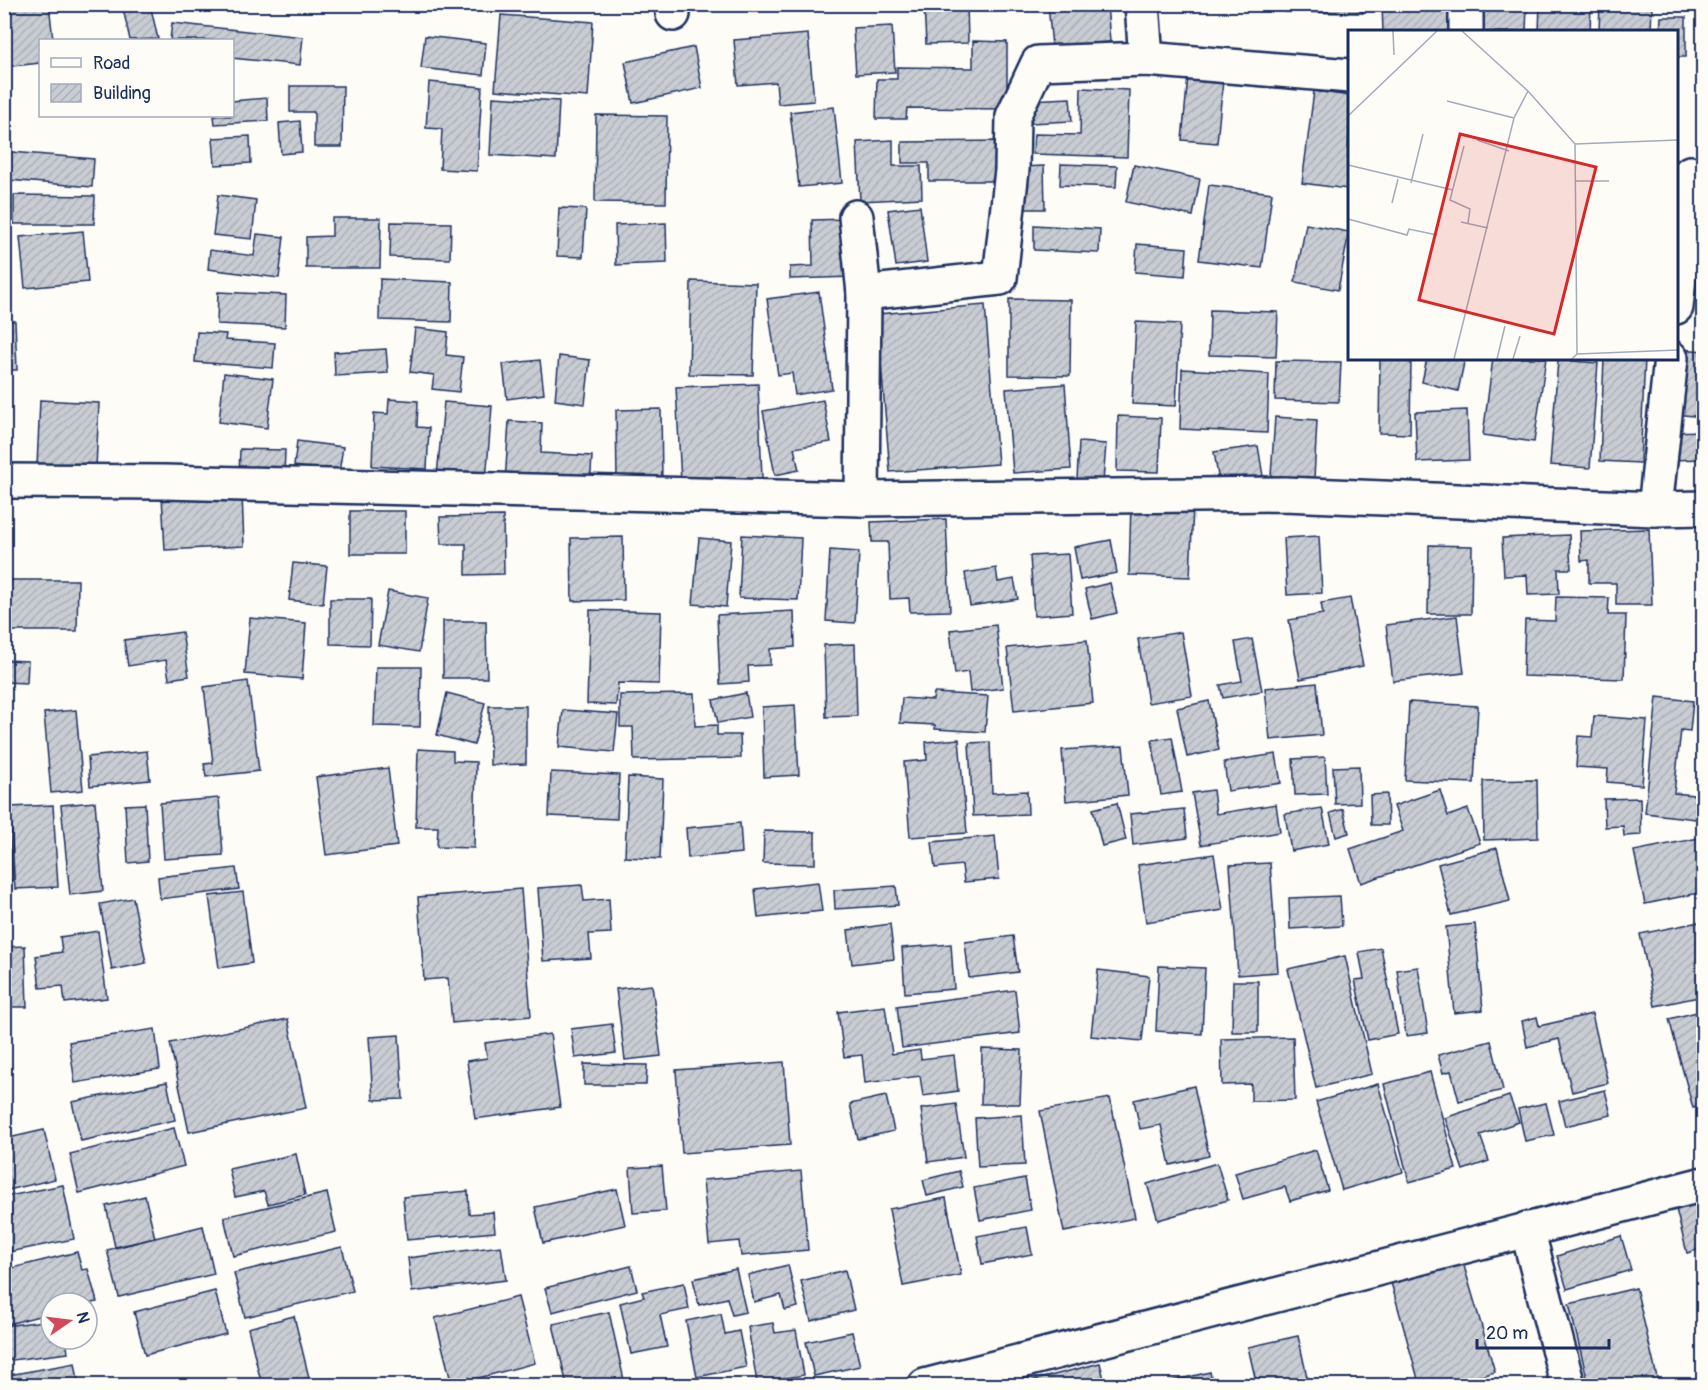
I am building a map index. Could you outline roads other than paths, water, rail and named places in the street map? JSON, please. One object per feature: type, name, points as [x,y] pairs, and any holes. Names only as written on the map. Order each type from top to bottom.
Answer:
[{"type":"street","points":[[1142,4],[1146,59]]},
{"type":"street","points":[[1466,4],[1466,30]]},
{"type":"street","points":[[864,293],[1000,278],[1012,170],[1013,116],[1038,63],[1146,59],[1348,76]]},
{"type":"street","points":[[1678,297],[1690,173]]},
{"type":"street","points":[[856,217],[864,293],[862,499]]},
{"type":"street","points":[[1656,509],[1671,360]]},
{"type":"street","points":[[4,481],[164,482],[862,499],[1284,494],[1656,509],[1704,508]]},
{"type":"street","points":[[925,1386],[1704,1184]]},
{"type":"street","points":[[1527,1230],[1568,1386]]}]
